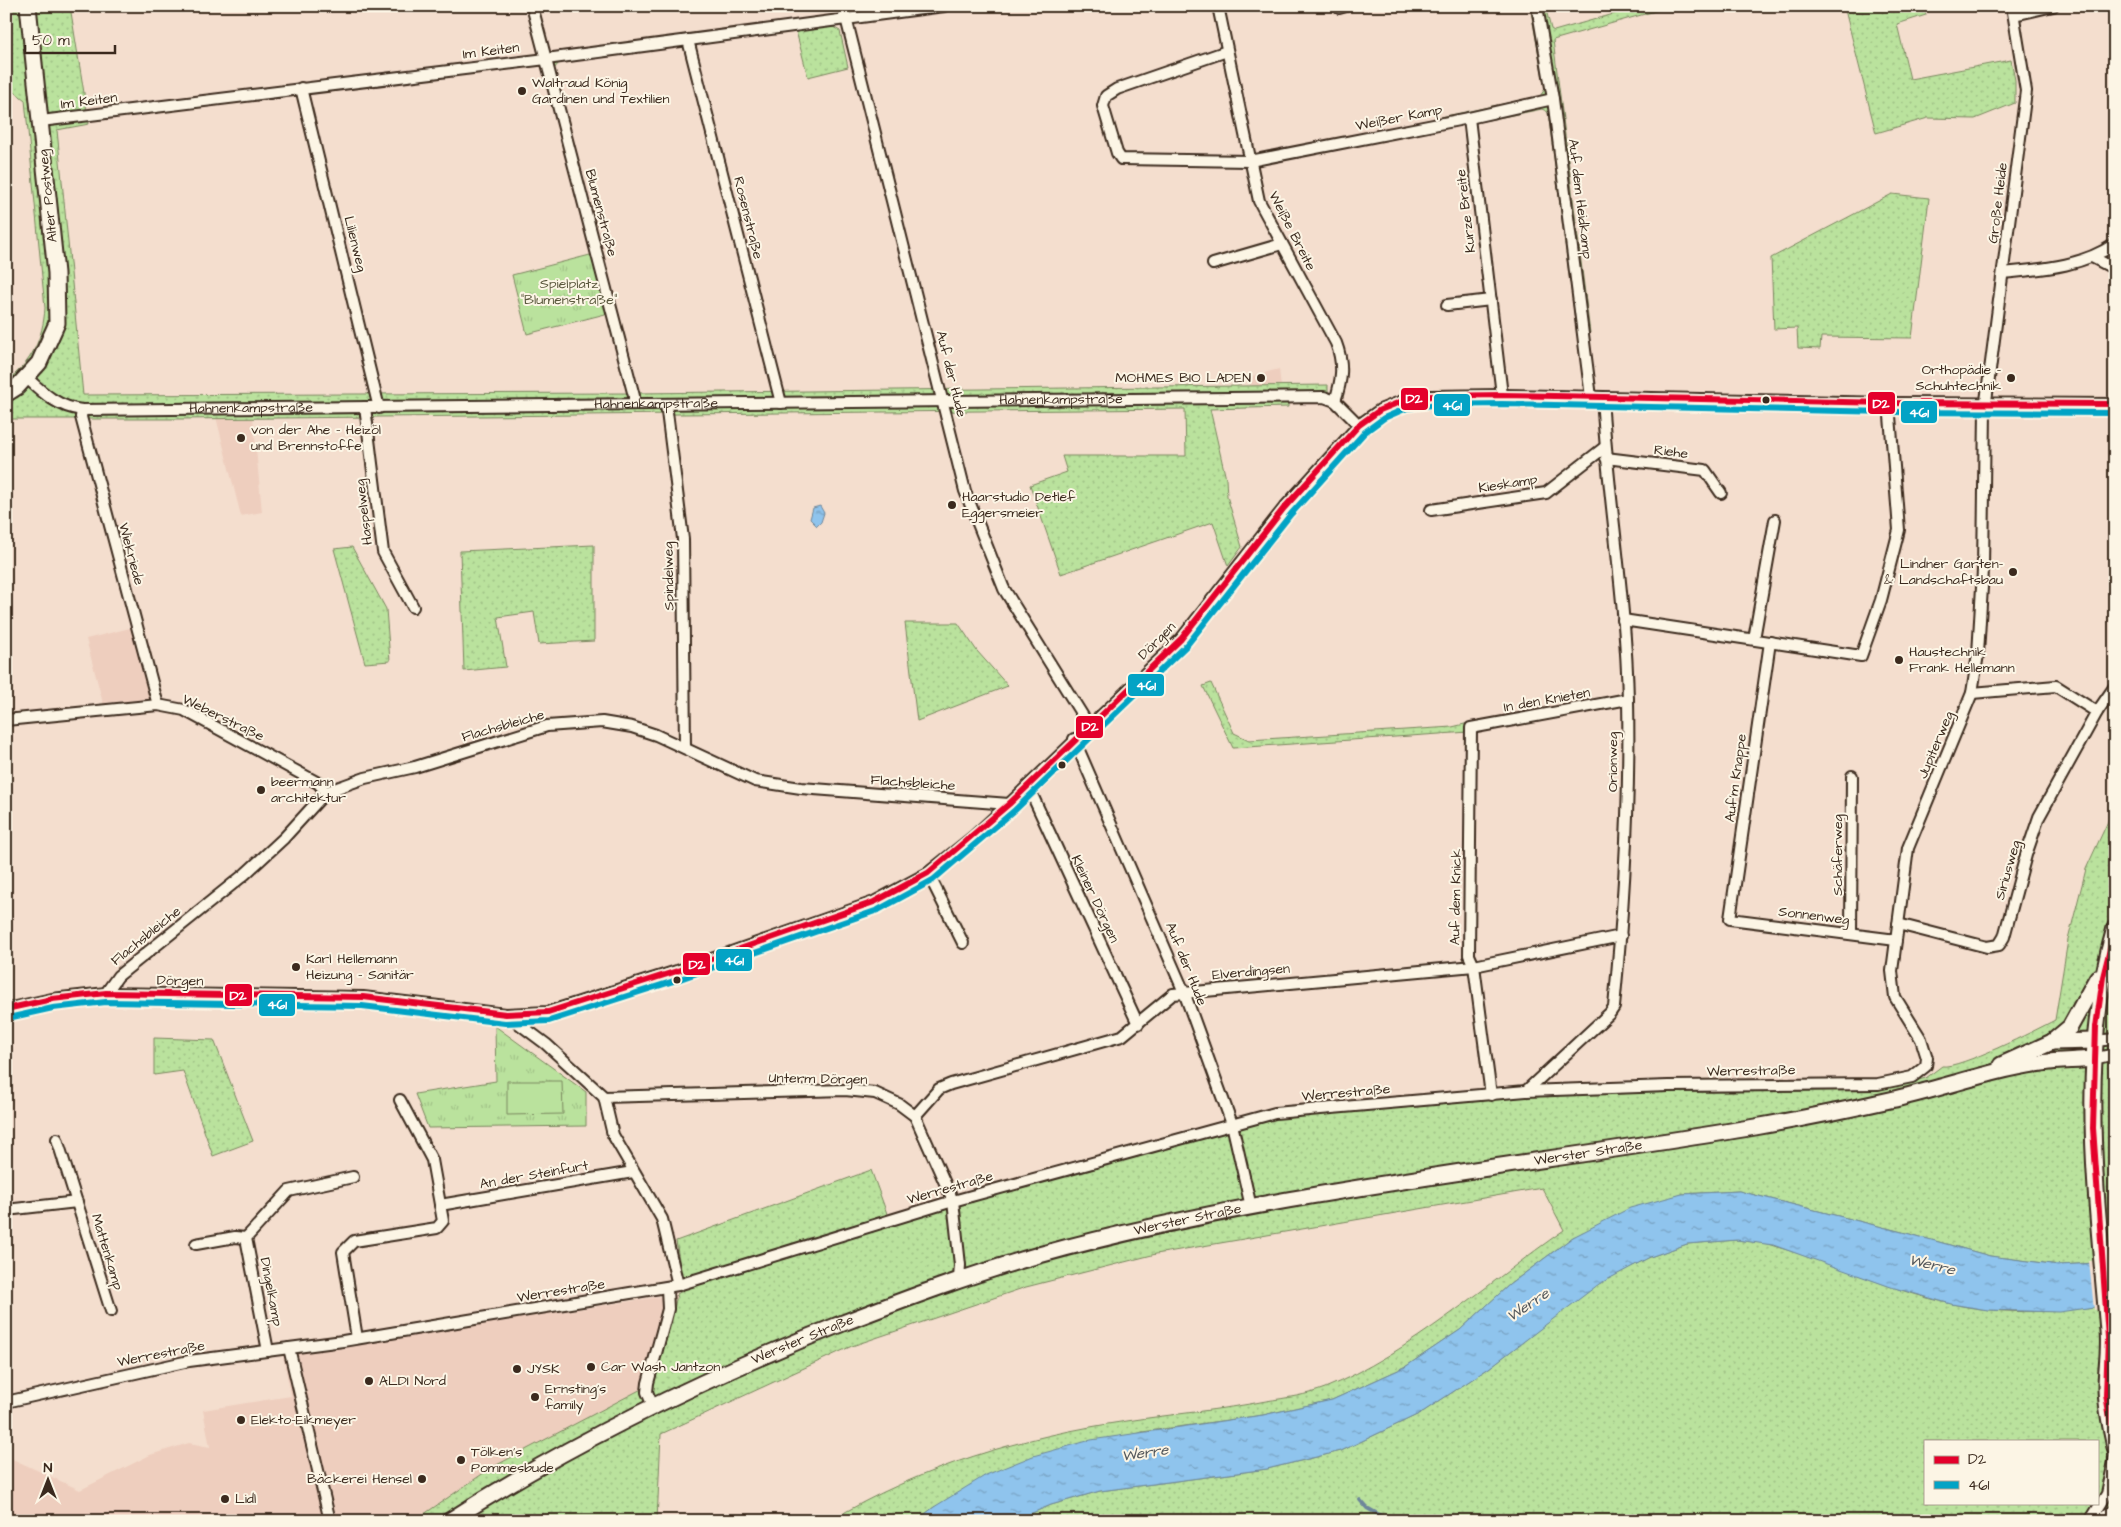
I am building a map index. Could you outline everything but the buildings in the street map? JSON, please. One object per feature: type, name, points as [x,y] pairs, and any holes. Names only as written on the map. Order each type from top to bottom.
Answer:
[{"type":"main road","name":"Alter Postweg","points":[[27,378],[39,363],[48,347],[57,323],[56,273],[28,6]]},
{"type":"main road","points":[[6,394],[27,378]]},
{"type":"main road","points":[[2115,928],[2104,966],[2094,1040],[2095,1154],[2109,1340],[2106,1388],[2115,1447]]},
{"type":"main road","points":[[2052,1042],[2070,1027],[2104,966]]},
{"type":"main road","name":"Werster Straße","points":[[1977,1077],[2052,1042],[2094,1040]]},
{"type":"main road","name":"Werster Straße","points":[[449,1521],[508,1483],[653,1406],[791,1344],[959,1279],[1105,1239],[1251,1208],[1408,1180],[1758,1126],[1891,1100],[1977,1077],[2042,1063],[2094,1059]]},
{"type":"main road","points":[[2109,1340],[2115,1362]]},
{"type":"street","name":"Blumenstraße","points":[[532,6],[632,386],[634,404]]},
{"type":"street","name":"Auf der Hude","points":[[843,6],[966,491],[1004,589],[1088,726]]},
{"type":"street","name":"Im Keiten","points":[[41,121],[546,59],[944,6]]},
{"type":"street","name":"Weiße Breite","points":[[1218,6],[1259,201],[1336,343],[1342,358],[1342,372],[1335,401]]},
{"type":"street","name":"Auf dem Heidkamp","points":[[1537,6],[1553,99],[1591,397]]},
{"type":"street","points":[[2013,11],[2053,6]]},
{"type":"street","name":"Große Heide","points":[[1986,403],[2026,90],[2013,11]]},
{"type":"street","name":"Rosenstraße","points":[[688,40],[781,403]]},
{"type":"street","name":"Weißer Kamp","points":[[1227,50],[1117,89],[1106,96],[1103,106],[1117,153],[1121,159],[1128,161],[1250,161],[1469,118],[1553,99]]},
{"type":"street","name":"Lilienweg","points":[[302,88],[379,408]]},
{"type":"street","name":"Kurze Breite","points":[[1469,118],[1502,395]]},
{"type":"street","points":[[1213,264],[1282,244]]},
{"type":"street","points":[[2003,273],[2059,267],[2092,257],[2115,244]]},
{"type":"street","points":[[2092,257],[2115,269]]},
{"type":"street","points":[[1447,305],[1491,300]]},
{"type":"street","name":"Hahnenkampstraße","points":[[27,378],[49,399],[69,409],[82,410],[1324,397],[1335,401]]},
{"type":"street","points":[[1335,401],[1359,425],[1380,410],[1405,400],[1431,396],[1502,395],[1889,403],[2115,404]]},
{"type":"street","name":"Orionweg","points":[[1526,1091],[1610,1013],[1614,1007],[1621,936],[1627,821],[1628,699],[1623,620],[1606,458],[1602,397]]},
{"type":"street","points":[[1623,620],[1861,656],[1881,600],[1899,530],[1889,403]]},
{"type":"street","name":"Jupiterweg","points":[[1912,1077],[1922,1071],[1927,1058],[1921,1039],[1895,996],[1892,971],[1910,842],[1972,693],[1978,654],[1983,570],[1986,403]]},
{"type":"street","name":"Spindelweg","points":[[666,404],[683,539],[685,748]]},
{"type":"street","name":"Haspelweg","points":[[365,407],[383,552],[413,607]]},
{"type":"street","name":"Wiekriede","points":[[82,410],[81,417],[158,705]]},
{"type":"street","name":"Dörgen","points":[[6,1009],[52,998],[106,993],[363,996],[506,1014],[548,1012],[677,971],[874,902],[928,873],[974,836],[1181,639],[1284,508],[1359,425]]},
{"type":"street","name":"Kieskamp","points":[[1431,510],[1546,493],[1605,446]]},
{"type":"street","name":"Riehe","points":[[1606,458],[1706,470],[1721,493]]},
{"type":"street","points":[[1754,639],[1775,520]]},
{"type":"street","name":"Auf'm Knappe","points":[[1730,919],[1770,642]]},
{"type":"street","points":[[1972,693],[2056,686],[2097,712]]},
{"type":"street","name":"Siriusweg","points":[[1898,924],[1987,947],[1998,945],[2004,937],[2026,855],[2039,818],[2097,712],[2115,686]]},
{"type":"street","name":"In den Knieten","points":[[1471,728],[1628,699]]},
{"type":"street","name":"Weberstraße","points":[[6,720],[158,705],[184,710],[318,783],[326,792]]},
{"type":"street","name":"Flachsbleiche","points":[[106,993],[118,976],[245,874],[284,838],[326,792],[365,778],[414,767],[548,726],[602,722],[641,729],[755,781],[801,788],[1009,804]]},
{"type":"street","name":"Auf dem Knick","points":[[1471,728],[1469,955],[1474,966],[1491,1095]]},
{"type":"street","name":"Auf der Hude","points":[[1074,739],[1184,992],[1232,1124],[1251,1208]]},
{"type":"street","name":"Schäferweg","points":[[1851,934],[1852,776]]},
{"type":"street","name":"Kleiner Dörgen","points":[[1028,786],[1138,1024]]},
{"type":"street","points":[[928,873],[963,943]]},
{"type":"street","name":"Sonnenweg","points":[[1730,919],[1896,940]]},
{"type":"street","name":"Elverdingsen","points":[[915,1116],[939,1089],[950,1084],[1122,1036],[1173,994],[1474,966],[1621,936]]},
{"type":"street","points":[[506,1014],[546,1044],[604,1097],[614,1135],[633,1172],[653,1200],[662,1219],[673,1287],[648,1383],[647,1392],[653,1406]]},
{"type":"street","points":[[2094,1040],[2115,1039]]},
{"type":"street","points":[[2094,1059],[2115,1054]]},
{"type":"street","name":"Werrestraße","points":[[11,1401],[189,1361],[357,1338],[673,1287],[952,1200],[1275,1113],[1526,1091],[1668,1086],[1878,1084],[1912,1077]]},
{"type":"street","name":"Unterm Dörgen","points":[[604,1097],[845,1090],[875,1093],[900,1104],[915,1116]]},
{"type":"street","points":[[357,1338],[342,1252],[354,1241],[437,1228],[443,1221],[432,1160],[400,1100]]},
{"type":"street","points":[[915,1116],[952,1200],[960,1265],[959,1279]]},
{"type":"street","name":"Mattenkamp","points":[[57,1139],[111,1311]]},
{"type":"street","name":"An der Steinfurt","points":[[440,1206],[633,1172]]},
{"type":"street","points":[[196,1244],[235,1237],[246,1238],[289,1191],[353,1177]]},
{"type":"street","name":"Mattenkamp","points":[[6,1210],[78,1202]]},
{"type":"street","name":"Dingelkamp","points":[[246,1238],[268,1350]]},
{"type":"street","points":[[289,1348],[330,1521]]},
{"type":"street","points":[[2092,1521],[2107,1494],[2115,1457]]},
{"type":"street","points":[[2092,1521],[2115,1511]]},
{"type":"shaded area","points":[[1279,369],[1281,387],[1251,387],[1248,377]]},
{"type":"shaded area","points":[[216,417],[253,417],[262,512],[241,516]]},
{"type":"shaded area","points":[[142,625],[161,698],[103,703],[86,639]]},
{"type":"shaded area","points":[[677,1294],[672,1321],[653,1383],[649,1387],[491,1468],[414,1521],[11,1521],[6,1490],[6,1456],[80,1490],[150,1455],[189,1443],[210,1447],[203,1410],[291,1396],[283,1355]]},
{"type":"green space","points":[[6,6],[70,6],[89,124],[57,130],[83,395],[628,393],[546,71],[539,65],[559,63],[553,70],[637,393],[1328,385],[1328,401],[1288,401],[1288,407],[1210,409],[1226,479],[1227,496],[1242,547],[1228,566],[1213,522],[1061,574],[1030,485],[1067,472],[1062,456],[1186,456],[1185,409],[6,419],[6,381],[23,366],[39,340],[45,308],[25,100],[6,85]]},
{"type":"green space","points":[[1530,6],[1545,6],[1551,29],[1554,31],[1642,6],[1673,6],[1553,40],[1590,333],[1577,335],[1548,112],[1542,109],[1434,131],[1432,119],[1540,96],[1545,89]]},
{"type":"green space","points":[[1844,6],[1924,6],[1926,15],[1897,24],[1910,79],[2011,60],[2015,80],[2015,103],[1975,119],[1928,118],[1876,133]]},
{"type":"green space","points":[[833,27],[840,31],[848,67],[808,77],[796,31]]},
{"type":"green space","points":[[1892,194],[1929,198],[1912,338],[1821,337],[1820,349],[1798,348],[1797,328],[1774,329],[1771,258]]},
{"type":"green space","name":"Spielplatz \"Blumenstraße\"","points":[[594,254],[609,313],[527,334],[512,275]]},
{"type":"green space","points":[[594,545],[594,641],[539,644],[534,612],[498,617],[506,667],[464,671],[460,551]]},
{"type":"green space","points":[[352,547],[386,609],[390,661],[365,663],[334,549]]},
{"type":"green space","points":[[905,623],[958,623],[977,651],[1008,686],[917,721]]},
{"type":"green space","points":[[1211,683],[1234,733],[1249,740],[1452,727],[1469,723],[1469,732],[1233,748],[1203,686]]},
{"type":"green space","points":[[2115,806],[2115,1262],[2059,1265],[1990,1256],[1739,1191],[1682,1194],[1573,1237],[1509,1285],[1460,1330],[1405,1367],[1332,1400],[1263,1415],[1142,1432],[934,1507],[916,1521],[830,1521],[899,1485],[973,1456],[1011,1445],[1088,1427],[1231,1407],[1311,1393],[1356,1374],[1418,1337],[1564,1230],[1542,1188],[1156,1254],[1026,1287],[852,1346],[661,1434],[657,1521],[414,1521],[491,1468],[653,1383],[672,1321],[677,1294],[684,1290],[676,1241],[871,1170],[889,1219],[1275,1115],[1537,1094],[1880,1090],[1926,1078],[1942,1066],[1951,1065],[1980,1055],[2055,1020],[2068,940],[2086,869]]},
{"type":"green space","points":[[495,1026],[586,1092],[586,1126],[428,1128],[415,1094],[496,1081]]},
{"type":"green space","points":[[154,1038],[214,1040],[253,1141],[213,1156],[183,1071],[154,1075]]},
{"type":"green space","points":[[507,1081],[562,1081],[563,1114],[507,1115]]},
{"type":"green space","points":[[1737,1240],[1765,1244],[1907,1292],[1972,1308],[2034,1312],[2115,1304],[2115,1521],[1013,1521],[1051,1505],[1100,1491],[1267,1469],[1341,1451],[1421,1413],[1489,1368],[1599,1283],[1650,1257],[1687,1244]]},
{"type":"water","points":[[820,506],[824,513],[821,522],[817,526],[810,519],[813,508]]},
{"type":"water","name":"Werre","points":[[1739,1191],[1990,1256],[2059,1265],[2115,1262],[2115,1304],[2059,1312],[1988,1310],[1951,1304],[1891,1287],[1773,1245],[1737,1240],[1687,1244],[1650,1257],[1599,1284],[1489,1368],[1421,1413],[1341,1451],[1267,1469],[1100,1491],[1051,1505],[1013,1521],[916,1521],[934,1507],[986,1475],[1033,1456],[1091,1440],[1263,1415],[1332,1400],[1405,1367],[1460,1330],[1509,1285],[1573,1237],[1630,1208],[1682,1194]]},
{"type":"pier","points":[[2114,1259],[2115,1306],[2094,1310],[2089,1261]]},
{"type":"waterway","points":[[1360,1500],[1367,1508],[1390,1521]]},
{"type":"transit line","name":"D2","points":[[6,1009],[52,999],[106,993],[363,997],[506,1014],[548,1012],[677,971],[874,902],[928,873],[1009,804],[1181,639],[1284,508],[1359,425],[1380,410],[1405,400],[1431,396],[1502,395],[1889,403],[2115,404]]},
{"type":"transit line","name":"461","points":[[8,1018],[53,1008],[106,1002],[362,1006],[505,1023],[549,1021],[680,979],[878,910],[933,880],[1015,810],[1187,645],[1291,514],[1365,432],[1384,418],[1407,408],[1432,405],[1502,404],[1889,412],[2115,413]]},
{"type":"transit line","name":"D2","points":[[2115,929],[2103,977],[2096,1027],[2093,1128],[2108,1338],[2106,1395],[2115,1446]]},
{"type":"place","name":"Waltraud König Gardinen und Textilien","points":[[522,91]]},
{"type":"place","name":"MOHMES BIO LADEN","points":[[1261,378]]},
{"type":"place","name":"Orthopädie - Schuhtechnik","points":[[2011,378]]},
{"type":"place","name":"von der Ahe - Heizöl und Brennstoffe","points":[[241,438]]},
{"type":"place","name":"Haarstudio Detlef Eggersmeier","points":[[952,505]]},
{"type":"place","name":"Lindner Garten- & Landschaftsbau","points":[[2013,572]]},
{"type":"place","name":"Haustechnik Frank Hellemann","points":[[1899,660]]},
{"type":"place","name":"beermann architektur","points":[[261,790]]},
{"type":"place","name":"Karl Hellemann Heizung - Sanitär","points":[[296,967]]},
{"type":"place","name":"Car Wash Jantzon","points":[[591,1367]]},
{"type":"place","name":"JYSK","points":[[517,1369]]},
{"type":"place","name":"ALDI Nord","points":[[369,1381]]},
{"type":"place","name":"Ernsting's family","points":[[535,1397]]},
{"type":"place","name":"Elekto-Eikmeyer","points":[[241,1420]]},
{"type":"place","name":"Tölken's Pommesbude","points":[[461,1460]]},
{"type":"place","name":"Bäckerei Hensel","points":[[422,1479]]},
{"type":"place","name":"Lidl","points":[[225,1499]]}]
